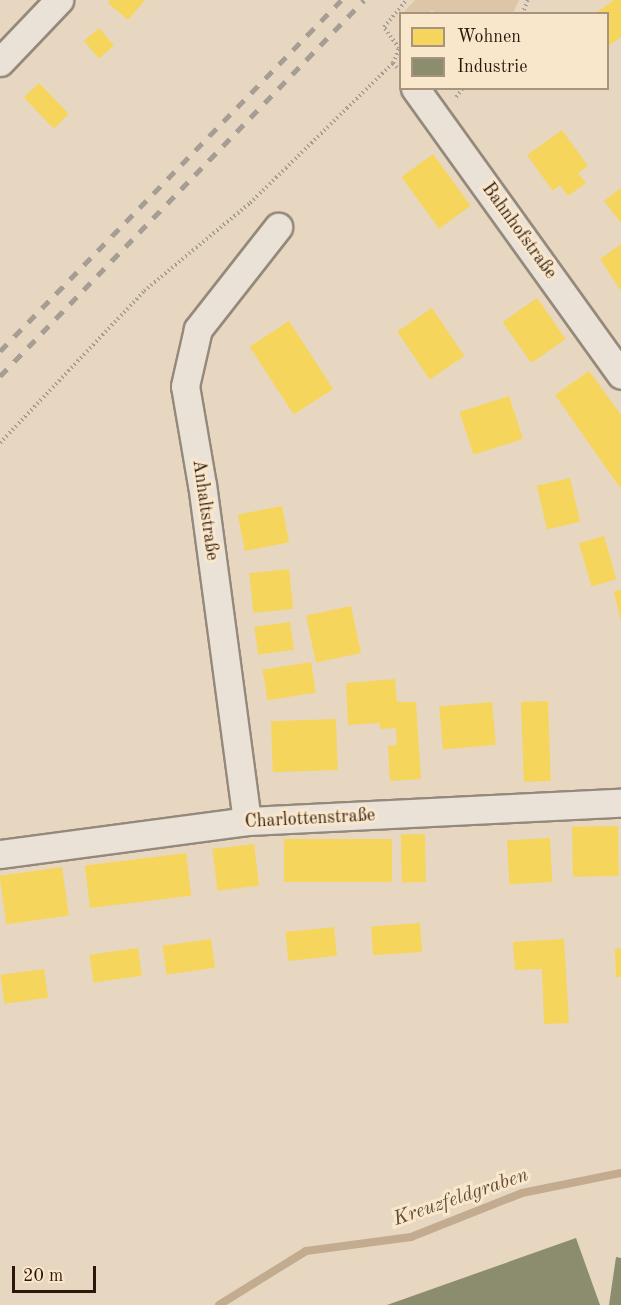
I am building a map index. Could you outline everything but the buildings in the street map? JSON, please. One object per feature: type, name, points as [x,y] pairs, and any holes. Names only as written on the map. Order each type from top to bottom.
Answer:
[{"type":"street","points":[[0,62],[59,0]]},
{"type":"street","name":"Bahnhofstraße","points":[[416,90],[621,375]]},
{"type":"street","name":"Anhaltstraße","points":[[247,821],[202,485],[185,386],[198,329],[278,227]]},
{"type":"street","name":"Charlottenstraße","points":[[0,854],[247,821],[621,803]]},
{"type":"path","points":[[0,443],[144,291],[250,203],[393,63],[399,48],[384,27],[407,0]]},
{"type":"path","points":[[393,63],[399,70]]},
{"type":"shaded area","points":[[415,0],[519,0],[513,12],[434,12],[432,10],[429,12],[404,12]]},
{"type":"waterway","name":"Kreuzfeldgraben","points":[[219,1305],[306,1251],[411,1237],[522,1193],[621,1173]]},
{"type":"railway","points":[[0,351],[341,0]]},
{"type":"railway","points":[[0,376],[364,0]]}]
